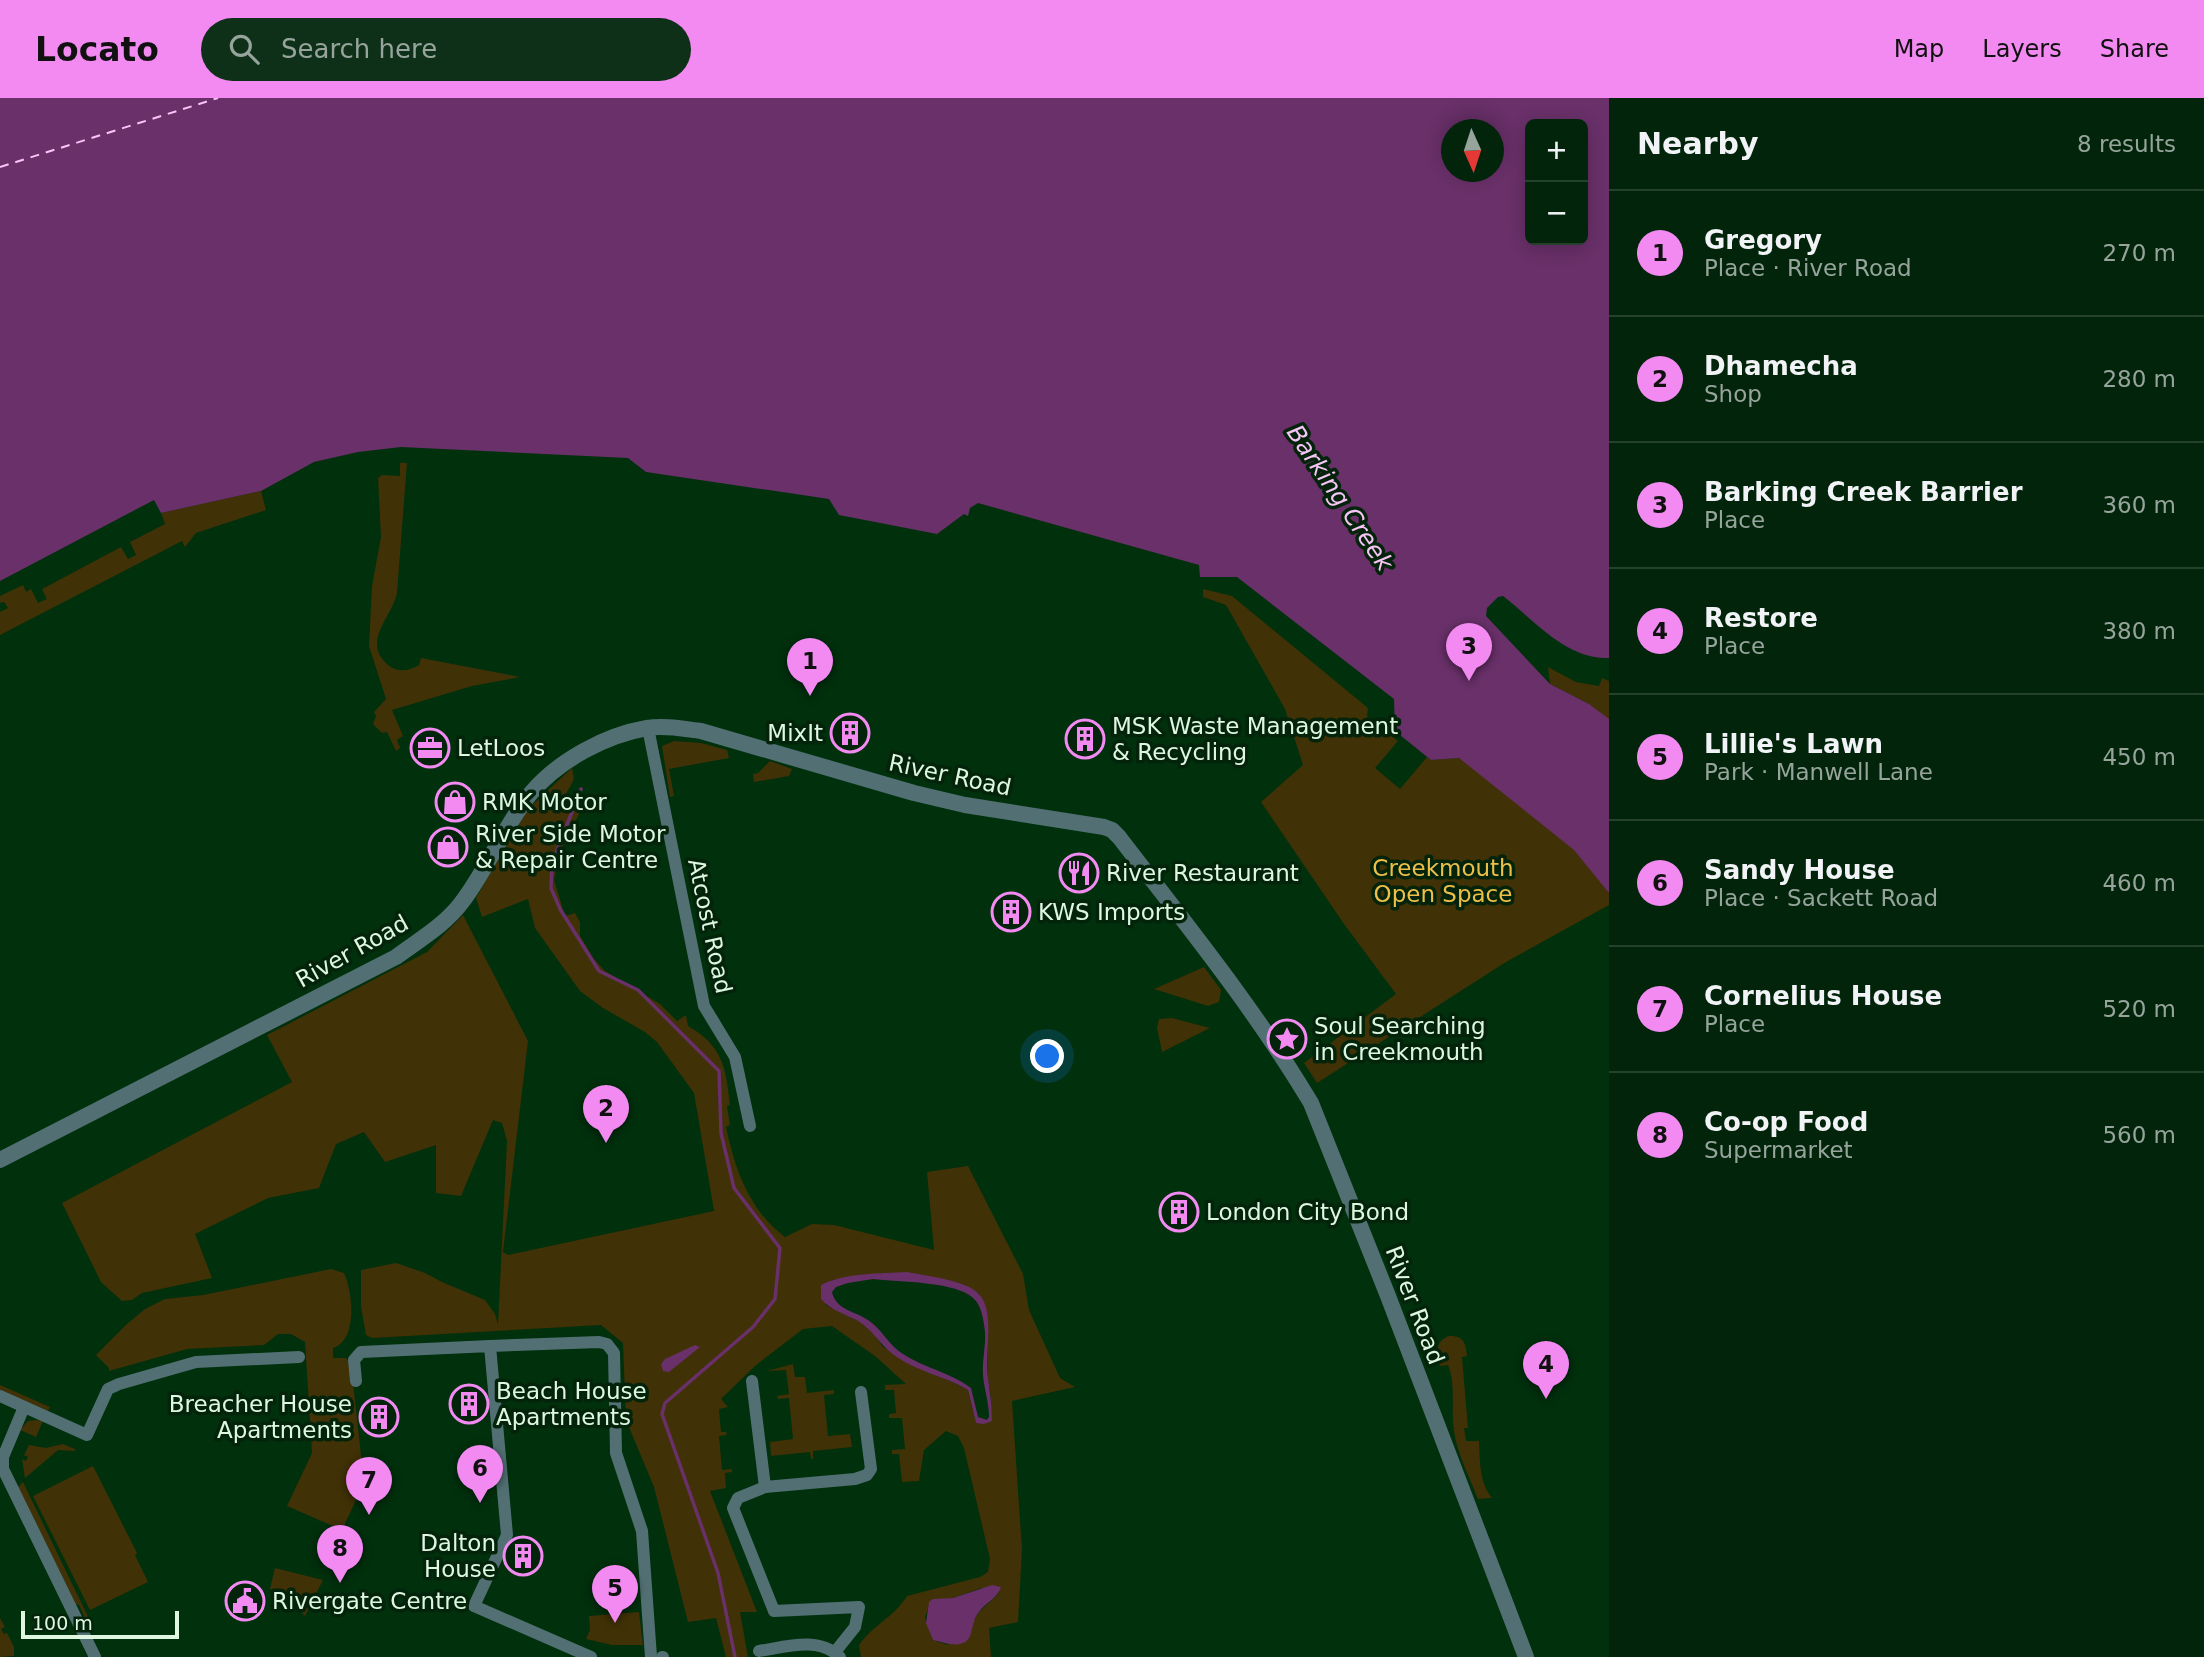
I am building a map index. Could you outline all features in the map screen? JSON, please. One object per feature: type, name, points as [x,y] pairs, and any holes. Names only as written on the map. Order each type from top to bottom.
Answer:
[{"type":"street","name":"River Road","points":[[0,1160],[396,957],[440,926],[462,902],[532,791],[561,766],[590,748],[648,728],[675,727],[701,732],[914,793],[1104,827],[1119,837],[1235,991],[1311,1103],[1388,1296],[1525,1657]]},
{"type":"street","name":"Atcost Road","points":[[648,728],[704,1006],[735,1057],[750,1126]]},
{"type":"street","points":[[356,1381],[354,1360],[361,1352],[599,1342],[607,1344],[614,1353],[616,1453],[642,1531],[651,1657]]},
{"type":"street","points":[[490,1346],[507,1535],[474,1606],[557,1651],[592,1657]]},
{"type":"street","points":[[0,1396],[87,1435],[108,1390],[119,1384],[196,1362],[299,1357]]},
{"type":"street","points":[[752,1381],[748,1399],[765,1487]]},
{"type":"street","points":[[759,1651],[815,1644],[838,1655],[855,1627],[859,1607],[774,1611],[733,1508],[738,1498],[765,1487],[855,1479],[867,1475],[870,1469],[861,1392]]},
{"type":"street","points":[[24,1407],[3,1457],[4,1469],[95,1657]]},
{"type":"green space","points":[[400,463],[407,463],[397,593],[380,629],[377,647],[380,656],[392,668],[400,670],[419,665],[421,658],[520,677],[472,686],[392,710],[403,736],[397,740],[400,748],[396,751],[387,732],[382,733],[373,724],[376,716],[374,712],[386,699],[369,646],[372,586],[381,537],[378,478],[382,475],[400,476]]},
{"type":"green space","points":[[261,491],[266,510],[196,533],[185,547],[182,541],[0,635],[0,612],[8,608],[4,602],[0,603],[0,596],[23,585],[26,592],[31,589],[38,603],[47,599],[42,589],[121,547],[128,559],[136,555],[130,542],[165,524],[161,513]]},
{"type":"green space","name":"Creekmouth Open Space","points":[[1203,589],[1232,596],[1368,708],[1367,716],[1398,741],[1375,768],[1400,789],[1427,757],[1431,760],[1459,758],[1536,781],[1609,893],[1609,905],[1506,962],[1317,1083],[1304,1063],[1396,994],[1344,924],[1261,802],[1303,765],[1285,709],[1226,605],[1203,597]]},
{"type":"green space","points":[[1548,667],[1576,682],[1599,686],[1602,678],[1609,681],[1609,734],[1589,704],[1550,684]]},
{"type":"green space","points":[[674,741],[701,743],[727,750],[729,758],[669,769],[674,796],[670,797],[662,746]]},
{"type":"green space","points":[[770,761],[792,769],[789,776],[754,782],[753,774],[758,773]]},
{"type":"green space","points":[[572,768],[574,779],[566,794],[579,800],[582,808],[560,852],[554,880],[565,916],[575,913],[580,922],[580,936],[605,971],[660,1004],[677,1021],[686,1015],[688,1026],[716,1050],[727,1080],[730,1125],[726,1127],[739,1173],[745,1188],[762,1214],[785,1237],[812,1224],[834,1225],[934,1250],[927,1172],[968,1166],[1023,1274],[1029,1310],[1060,1378],[1075,1387],[1012,1401],[1022,1550],[1018,1622],[989,1628],[991,1657],[861,1657],[859,1645],[907,1596],[980,1577],[988,1572],[990,1559],[964,1448],[958,1436],[946,1431],[924,1450],[919,1481],[902,1482],[899,1454],[892,1454],[892,1450],[905,1449],[902,1418],[889,1418],[889,1414],[896,1413],[894,1390],[885,1390],[885,1385],[906,1384],[875,1356],[832,1326],[803,1329],[755,1366],[721,1399],[728,1407],[719,1409],[721,1432],[726,1432],[727,1435],[719,1436],[722,1470],[732,1469],[732,1472],[725,1473],[726,1488],[710,1491],[757,1612],[740,1612],[748,1657],[726,1657],[716,1618],[688,1622],[654,1487],[626,1420],[623,1343],[601,1325],[372,1338],[366,1335],[361,1307],[361,1270],[396,1263],[485,1300],[495,1314],[498,1324],[507,1141],[502,1123],[493,1120],[461,1196],[436,1193],[436,1145],[385,1162],[364,1132],[336,1144],[319,1188],[268,1198],[195,1234],[212,1278],[142,1293],[132,1300],[122,1301],[101,1282],[62,1203],[292,1082],[267,1035],[427,952],[463,915],[528,1041],[503,1252],[508,1255],[714,1211],[694,1093],[657,1042],[580,991],[535,928],[528,899],[482,917],[476,898],[528,809]],"holes":[[[939,1278],[979,1293],[988,1326],[987,1376],[992,1421],[976,1423],[968,1390],[883,1347],[873,1333],[860,1322],[826,1305],[831,1280]],[[981,1588],[999,1593],[948,1645],[933,1640],[925,1618],[930,1602],[953,1598]]]},
{"type":"green space","points":[[1204,967],[1221,990],[1219,1002],[1208,1006],[1154,989]]},
{"type":"green space","points":[[1172,1018],[1210,1028],[1162,1052],[1157,1028],[1159,1019]]},
{"type":"green space","points":[[331,1269],[344,1273],[350,1292],[350,1326],[347,1336],[333,1348],[333,1358],[346,1358],[351,1364],[364,1483],[342,1530],[287,1506],[312,1453],[305,1342],[291,1334],[278,1334],[264,1345],[187,1349],[109,1371],[96,1355],[145,1309],[165,1299],[203,1295]]},
{"type":"green space","points":[[1449,1336],[1461,1339],[1466,1348],[1467,1356],[1462,1357],[1468,1428],[1464,1428],[1466,1441],[1479,1441],[1482,1478],[1492,1498],[1478,1499],[1456,1440],[1450,1373],[1448,1365],[1440,1366],[1437,1353],[1441,1341]]},
{"type":"green space","points":[[793,1364],[795,1377],[805,1377],[807,1393],[834,1390],[834,1394],[824,1395],[828,1436],[850,1434],[852,1447],[813,1451],[813,1459],[810,1452],[771,1456],[770,1442],[793,1439],[789,1398],[778,1399],[777,1396],[789,1394],[786,1370],[767,1371]]},
{"type":"green space","points":[[0,1385],[50,1407],[48,1411],[0,1390]]},
{"type":"green space","points":[[28,1421],[43,1421],[36,1437],[20,1430]]},
{"type":"green space","points":[[63,1444],[75,1451],[58,1450],[25,1478],[22,1459],[26,1461],[28,1457],[24,1455],[29,1445],[46,1448]]},
{"type":"green space","points":[[93,1466],[137,1553],[135,1555],[148,1582],[90,1610],[33,1496]]},
{"type":"green space","points":[[23,1482],[93,1627],[90,1629],[18,1487]]},
{"type":"green space","points":[[275,1568],[323,1580],[305,1616],[278,1591],[270,1589]]},
{"type":"green space","points":[[639,1612],[643,1645],[612,1645],[586,1639],[590,1630],[589,1616]]},
{"type":"green space","points":[[0,1618],[5,1627],[1,1629],[4,1634],[7,1633],[14,1647],[14,1656],[0,1657]]},
{"type":"water","name":"Barking Creek","points":[[0,98],[1609,98],[1609,658],[1579,653],[1565,646],[1503,596],[1498,597],[1487,608],[1486,616],[1550,684],[1589,704],[1609,719],[1609,893],[1574,850],[1459,758],[1431,760],[1395,731],[1394,699],[1237,577],[1200,577],[1199,565],[978,503],[970,508],[968,516],[964,514],[937,534],[839,515],[829,499],[646,472],[628,458],[401,447],[358,452],[314,462],[261,491],[161,513],[154,500],[0,581]]},
{"type":"water","points":[[907,1272],[965,1285],[979,1294],[984,1302],[988,1323],[987,1369],[992,1421],[976,1423],[968,1390],[903,1361],[858,1321],[833,1309],[821,1299],[821,1285],[831,1281],[852,1276]],"holes":[[[873,1279],[944,1286],[969,1294],[976,1301],[985,1332],[983,1369],[989,1411],[987,1420],[978,1417],[971,1388],[898,1351],[873,1324],[837,1303],[834,1298],[832,1292],[836,1287]]]},
{"type":"water","points":[[695,1345],[700,1347],[669,1372],[663,1371],[661,1364],[665,1359]]},
{"type":"water","points":[[992,1585],[1001,1587],[977,1614],[969,1639],[960,1644],[933,1640],[926,1623],[929,1602],[933,1599],[953,1598]]},
{"type":"waterway","points":[[581,789],[552,863],[551,888],[560,909],[599,971],[638,990],[719,1071],[721,1133],[734,1188],[780,1248],[775,1299],[753,1327],[665,1403],[662,1414],[718,1573],[735,1657]]},
{"type":"ferry route","points":[[0,167],[218,98]]},
{"type":"place","name":"Barking Creek Barrier","points":[[1469,681]]},
{"type":"place","name":"Gregory","points":[[810,696]]},
{"type":"place","name":"MixIt","points":[[850,733]]},
{"type":"place","name":"MSK Waste Management & Recycling","points":[[1085,739]]},
{"type":"place","name":"LetLoos","points":[[430,748]]},
{"type":"place","name":"RMK Motor","points":[[455,802]]},
{"type":"place","name":"River Side Motor & Repair Centre","points":[[448,847]]},
{"type":"place","name":"River Restaurant","points":[[1079,873]]},
{"type":"place","name":"KWS Imports","points":[[1011,912]]},
{"type":"place","name":"Soul Searching in Creekmouth","points":[[1287,1039]]},
{"type":"place","name":"Dhamecha","points":[[606,1143]]},
{"type":"place","name":"London City Bond","points":[[1179,1212]]},
{"type":"place","name":"Restore","points":[[1546,1399]]},
{"type":"place","name":"Beach House Apartments","points":[[469,1404]]},
{"type":"place","name":"Breacher House Apartments","points":[[379,1417]]},
{"type":"place","name":"Sandy House","points":[[480,1503]]},
{"type":"place","name":"Cornelius House","points":[[369,1515]]},
{"type":"place","name":"Dalton House","points":[[523,1556]]},
{"type":"place","name":"Co-op Food","points":[[340,1583]]},
{"type":"place","name":"Rivergate Centre","points":[[245,1601]]},
{"type":"place","name":"Lillie's Lawn","points":[[615,1623]]}]
